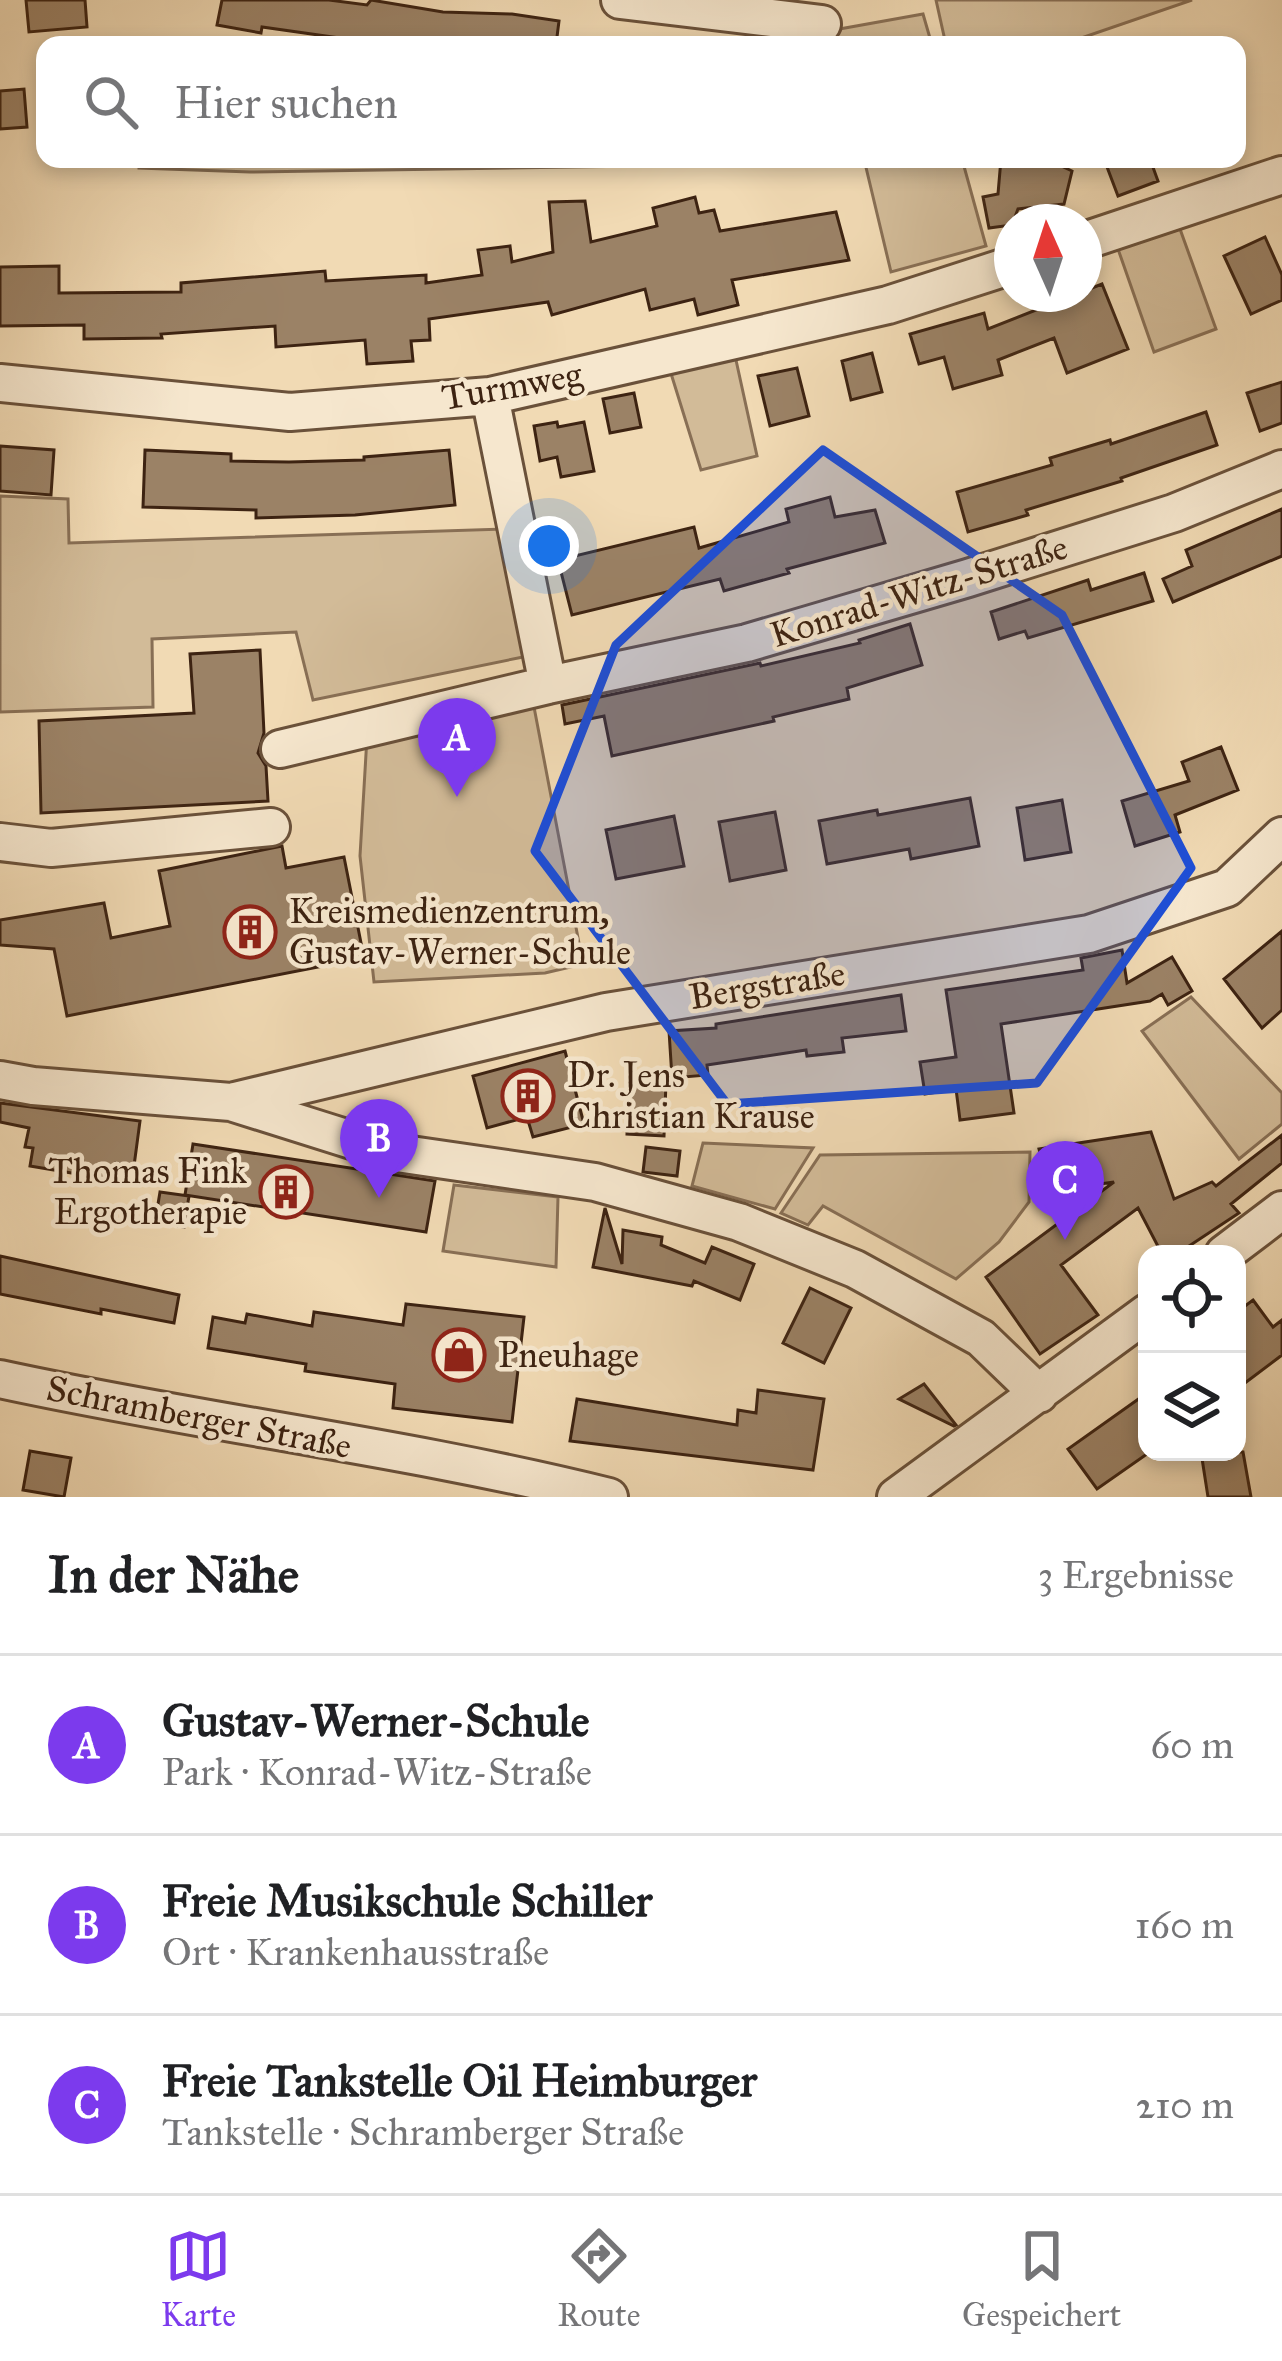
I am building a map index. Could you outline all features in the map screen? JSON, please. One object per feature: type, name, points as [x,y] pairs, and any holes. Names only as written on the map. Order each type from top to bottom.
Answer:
[{"type":"street","points":[[620,0],[822,24]]},
{"type":"street","points":[[1102,236],[1282,176]]},
{"type":"street","name":"Turmweg","points":[[0,383],[290,412],[490,396],[888,305],[994,271]]},
{"type":"street","points":[[490,396],[548,685]]},
{"type":"street","name":"Konrad-Witz-Straße","points":[[280,749],[747,643],[1174,513],[1282,469]]},
{"type":"street","points":[[0,842],[51,848],[271,827]]},
{"type":"street","name":"Bergstraße","points":[[231,1102],[607,1012],[1089,934],[1227,888],[1282,836]]},
{"type":"street","points":[[0,1079],[33,1086],[231,1102],[390,1152],[596,1182],[740,1222],[855,1269],[981,1339],[1039,1394]]},
{"type":"street","points":[[1236,1245],[1282,1210]]},
{"type":"street","points":[[896,1497],[1138,1320]]},
{"type":"street","name":"Schramberger Straße","points":[[0,1379],[129,1407],[523,1476],[609,1497]]},
{"type":"highlighted area","points":[[823,450],[1062,615],[1191,868],[1037,1083],[727,1104],[535,851],[616,645]]},
{"type":"shaded area","points":[[936,0],[1192,0],[1087,36],[944,36]]},
{"type":"shaded area","points":[[923,14],[929,36],[836,36],[834,30]]},
{"type":"shaded area","points":[[139,168],[508,168],[250,172]]},
{"type":"shaded area","points":[[866,168],[964,168],[986,246],[891,272]]},
{"type":"shaded area","points":[[1180,229],[1216,329],[1154,352],[1118,249]]},
{"type":"shaded area","points":[[734,351],[757,456],[701,470],[669,367]]},
{"type":"shaded area","points":[[0,496],[68,499],[69,543],[504,529],[523,657],[313,700],[296,632],[152,639],[153,707],[0,712]]},
{"type":"shaded area","points":[[534,707],[583,964],[545,973],[374,982],[360,856],[367,737]]},
{"type":"shaded area","points":[[1191,997],[1282,1093],[1282,1124],[1239,1159],[1142,1031]]},
{"type":"shaded area","points":[[703,1143],[813,1148],[775,1209],[692,1186]]},
{"type":"shaded area","points":[[1030,1152],[1029,1202],[999,1242],[956,1279],[823,1206],[808,1225],[781,1213],[820,1155]]},
{"type":"shaded area","points":[[454,1185],[558,1197],[556,1267],[443,1251]]},
{"type":"building","points":[[26,0],[85,0],[87,27],[29,32]]},
{"type":"building","points":[[222,0],[329,0],[367,5],[371,0],[443,12],[559,21],[557,36],[326,36],[217,25]]},
{"type":"building","points":[[24,89],[27,127],[0,129],[0,91]]},
{"type":"building","points":[[1000,168],[1072,171],[1064,204],[994,204],[994,227],[989,228],[983,197],[998,194]]},
{"type":"building","points":[[1107,168],[1153,168],[1158,181],[1118,196]]},
{"type":"building","points":[[695,197],[699,213],[714,210],[720,231],[836,212],[849,260],[732,280],[738,305],[698,315],[694,299],[650,310],[645,289],[552,315],[548,302],[429,319],[430,340],[411,341],[413,361],[367,364],[365,340],[276,347],[275,326],[161,334],[162,338],[84,339],[84,325],[0,326],[0,267],[59,266],[59,293],[181,292],[181,283],[325,271],[326,281],[426,275],[426,283],[482,275],[478,250],[510,246],[512,262],[553,252],[549,202],[585,201],[591,242],[657,226],[653,208]]},
{"type":"building","points":[[1265,237],[1282,275],[1282,300],[1251,314],[1224,256]]},
{"type":"building","points":[[1102,284],[1128,349],[1067,373],[1054,338],[998,360],[1002,375],[953,389],[944,357],[919,364],[910,334],[984,313],[988,329],[1031,312],[1102,312]]},
{"type":"building","points":[[872,353],[882,392],[851,400],[842,361]]},
{"type":"building","points":[[797,368],[809,416],[770,426],[758,376]]},
{"type":"building","points":[[1282,382],[1282,423],[1260,431],[1247,393]]},
{"type":"building","points":[[634,393],[641,427],[610,433],[603,399]]},
{"type":"building","points":[[1206,412],[1217,445],[1026,510],[1028,515],[968,532],[957,492],[1052,465],[1050,458],[1110,440],[1111,444]]},
{"type":"building","points":[[557,422],[558,427],[584,422],[594,471],[561,477],[557,457],[540,461],[534,426]]},
{"type":"building","points":[[0,446],[54,450],[51,495],[0,491]]},
{"type":"building","points":[[145,450],[231,454],[231,461],[289,462],[364,460],[449,450],[455,505],[256,518],[256,510],[143,507]]},
{"type":"building","points":[[830,497],[835,517],[875,510],[885,543],[724,591],[720,579],[572,615],[558,560],[694,527],[699,548],[789,522],[786,509]]},
{"type":"building","points":[[1282,509],[1282,556],[1173,602],[1163,579],[1192,566],[1186,550]]},
{"type":"building","points":[[1144,573],[1153,601],[1028,638],[1025,631],[999,639],[991,612],[1088,580],[1091,590]]},
{"type":"building","points":[[910,624],[922,665],[847,688],[849,699],[773,717],[774,721],[612,756],[604,716],[565,724],[562,705],[860,643]]},
{"type":"building","points":[[260,650],[264,733],[258,753],[266,766],[268,801],[41,813],[39,721],[194,713],[190,654]]},
{"type":"building","points":[[1221,747],[1238,790],[1175,815],[1180,832],[1135,846],[1122,801],[1189,781],[1182,762]]},
{"type":"building","points":[[970,798],[979,846],[911,859],[909,849],[827,864],[819,821]]},
{"type":"building","points":[[1062,800],[1071,852],[1025,860],[1017,808]]},
{"type":"building","points":[[775,812],[786,870],[730,881],[719,822]]},
{"type":"building","points":[[674,816],[684,866],[616,879],[606,830]]},
{"type":"building","name":"Kreismedienzentrum, Gustav-Werner-Schule","points":[[282,846],[286,868],[344,857],[364,958],[67,1016],[54,949],[0,945],[0,920],[104,903],[111,938],[170,926],[159,871]]},
{"type":"building","points":[[1282,931],[1282,1010],[1262,1028],[1224,979]]},
{"type":"building","points":[[1122,950],[1127,983],[1172,957],[1192,991],[1168,1005],[1162,994],[1150,1001],[1001,1024],[1014,1113],[960,1120],[956,1089],[925,1094],[920,1062],[956,1057],[946,990],[1083,970],[1081,958]]},
{"type":"building","points":[[901,995],[906,1031],[842,1038],[844,1052],[807,1056],[806,1050],[707,1065],[708,1075],[672,1078],[669,1031],[716,1028],[716,1024]]},
{"type":"building","name":"Dr. Jens Christian Krause","points":[[565,1051],[584,1124],[533,1137],[527,1117],[487,1128],[473,1076]]},
{"type":"building","points":[[629,1080],[666,1082],[664,1136],[627,1134]]},
{"type":"building","points":[[0,1103],[140,1121],[134,1166],[116,1163],[113,1180],[30,1166],[33,1148],[25,1147],[29,1128],[0,1122]]},
{"type":"building","points":[[1151,1132],[1174,1199],[1212,1182],[1216,1186],[1282,1135],[1282,1163],[1231,1204],[1239,1213],[1191,1245],[1157,1245],[1138,1208],[1061,1265],[1098,1315],[1040,1354],[986,1277],[1114,1182],[1050,1191],[1039,1149]]},
{"type":"building","points":[[193,1144],[435,1181],[426,1232],[185,1195]]},
{"type":"building","points":[[646,1147],[680,1151],[677,1176],[643,1172]]},
{"type":"building","points":[[160,1192],[189,1196],[184,1227],[155,1222]]},
{"type":"building","points":[[605,1208],[622,1264],[623,1230],[662,1237],[661,1245],[705,1263],[712,1247],[754,1264],[740,1300],[694,1281],[692,1286],[593,1267]]},
{"type":"building","points":[[0,1256],[179,1295],[174,1323],[0,1294]]},
{"type":"building","points":[[810,1288],[851,1308],[824,1363],[783,1343]]},
{"type":"building","points":[[1253,1300],[1273,1327],[1282,1320],[1282,1355],[1246,1382],[1246,1353],[1246,1305]]},
{"type":"building","points":[[406,1304],[524,1317],[512,1422],[393,1408],[395,1384],[305,1371],[306,1364],[208,1348],[213,1317],[245,1323],[247,1314],[312,1326],[314,1312],[403,1325]]},
{"type":"building","points":[[924,1384],[956,1425],[899,1399]]},
{"type":"building","points":[[758,1390],[824,1399],[813,1470],[570,1441],[577,1399],[737,1425],[738,1410],[756,1413]]},
{"type":"building","points":[[1138,1399],[1138,1460],[1097,1489],[1068,1449]]},
{"type":"building","points":[[30,1451],[71,1458],[64,1497],[23,1490]]},
{"type":"building","points":[[1202,1461],[1245,1461],[1251,1497],[1208,1497]]},
{"type":"place","name":"Gustav-Werner-Schule","points":[[457,797]]},
{"type":"place","name":"Kreismedienzentrum, Gustav-Werner-Schule","points":[[250,932]]},
{"type":"place","name":"Dr. Jens Christian Krause","points":[[528,1096]]},
{"type":"place","name":"Thomas Fink Ergotherapie","points":[[286,1192]]},
{"type":"place","name":"Freie Musikschule Schiller","points":[[379,1198]]},
{"type":"place","name":"Freie Tankstelle Oil Heimburger","points":[[1065,1240]]},
{"type":"place","name":"Pneuhage","points":[[459,1355]]}]
